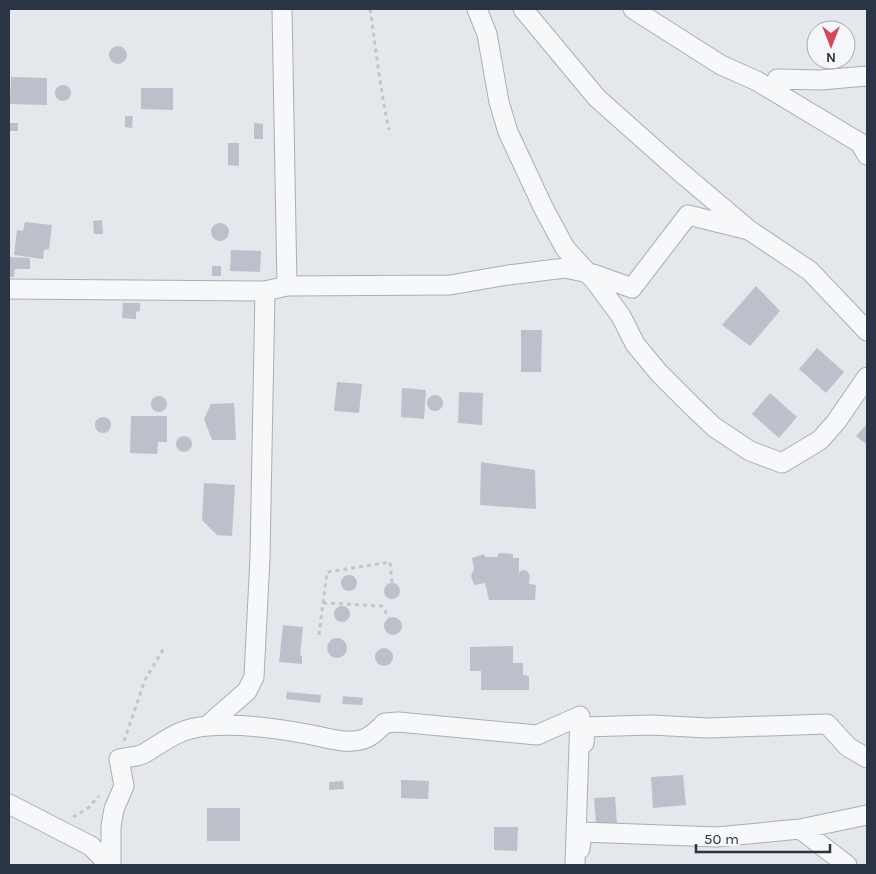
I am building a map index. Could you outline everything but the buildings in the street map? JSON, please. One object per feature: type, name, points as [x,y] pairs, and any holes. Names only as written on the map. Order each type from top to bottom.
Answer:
[{"type":"street","points":[[282,9],[287,286]]},
{"type":"street","points":[[477,9],[487,34],[498,102],[508,132],[543,207],[565,248],[588,273],[621,316],[635,344],[659,373],[714,427],[750,451],[782,463],[820,440],[836,422],[867,377]]},
{"type":"street","points":[[512,9],[538,27]]},
{"type":"street","points":[[523,9],[597,98],[678,170],[750,230],[810,271],[867,331]]},
{"type":"street","points":[[637,12],[777,79],[833,114],[865,149]]},
{"type":"street","points":[[637,12],[721,65],[757,81],[865,149]]},
{"type":"street","points":[[777,79],[820,80],[867,76]]},
{"type":"street","points":[[9,289],[265,291],[287,286],[450,285],[508,274],[565,268],[588,273],[632,288],[688,215],[750,230]]},
{"type":"street","points":[[207,726],[251,688],[254,677],[260,557],[265,291]]},
{"type":"street","points":[[110,865],[114,809],[124,786],[119,759],[144,754],[161,741],[182,731],[207,726],[237,725],[280,729],[348,742],[362,740],[373,735],[385,723],[398,722],[537,735],[580,716],[576,865]]},
{"type":"street","points":[[576,865],[582,832],[585,727],[651,725],[708,728],[827,724],[848,747],[867,758]]},
{"type":"street","points":[[9,804],[91,846],[110,865]]},
{"type":"street","points":[[582,832],[717,837],[800,829],[867,814]]},
{"type":"street","points":[[800,829],[847,865]]},
{"type":"path","points":[[370,9],[378,54],[378,77],[389,130]]},
{"type":"path","points":[[320,635],[328,572],[390,562],[392,583]]},
{"type":"path","points":[[323,603],[382,606],[389,618]]},
{"type":"path","points":[[119,759],[145,680],[164,648]]},
{"type":"path","points":[[51,825],[87,809],[105,791]]}]
